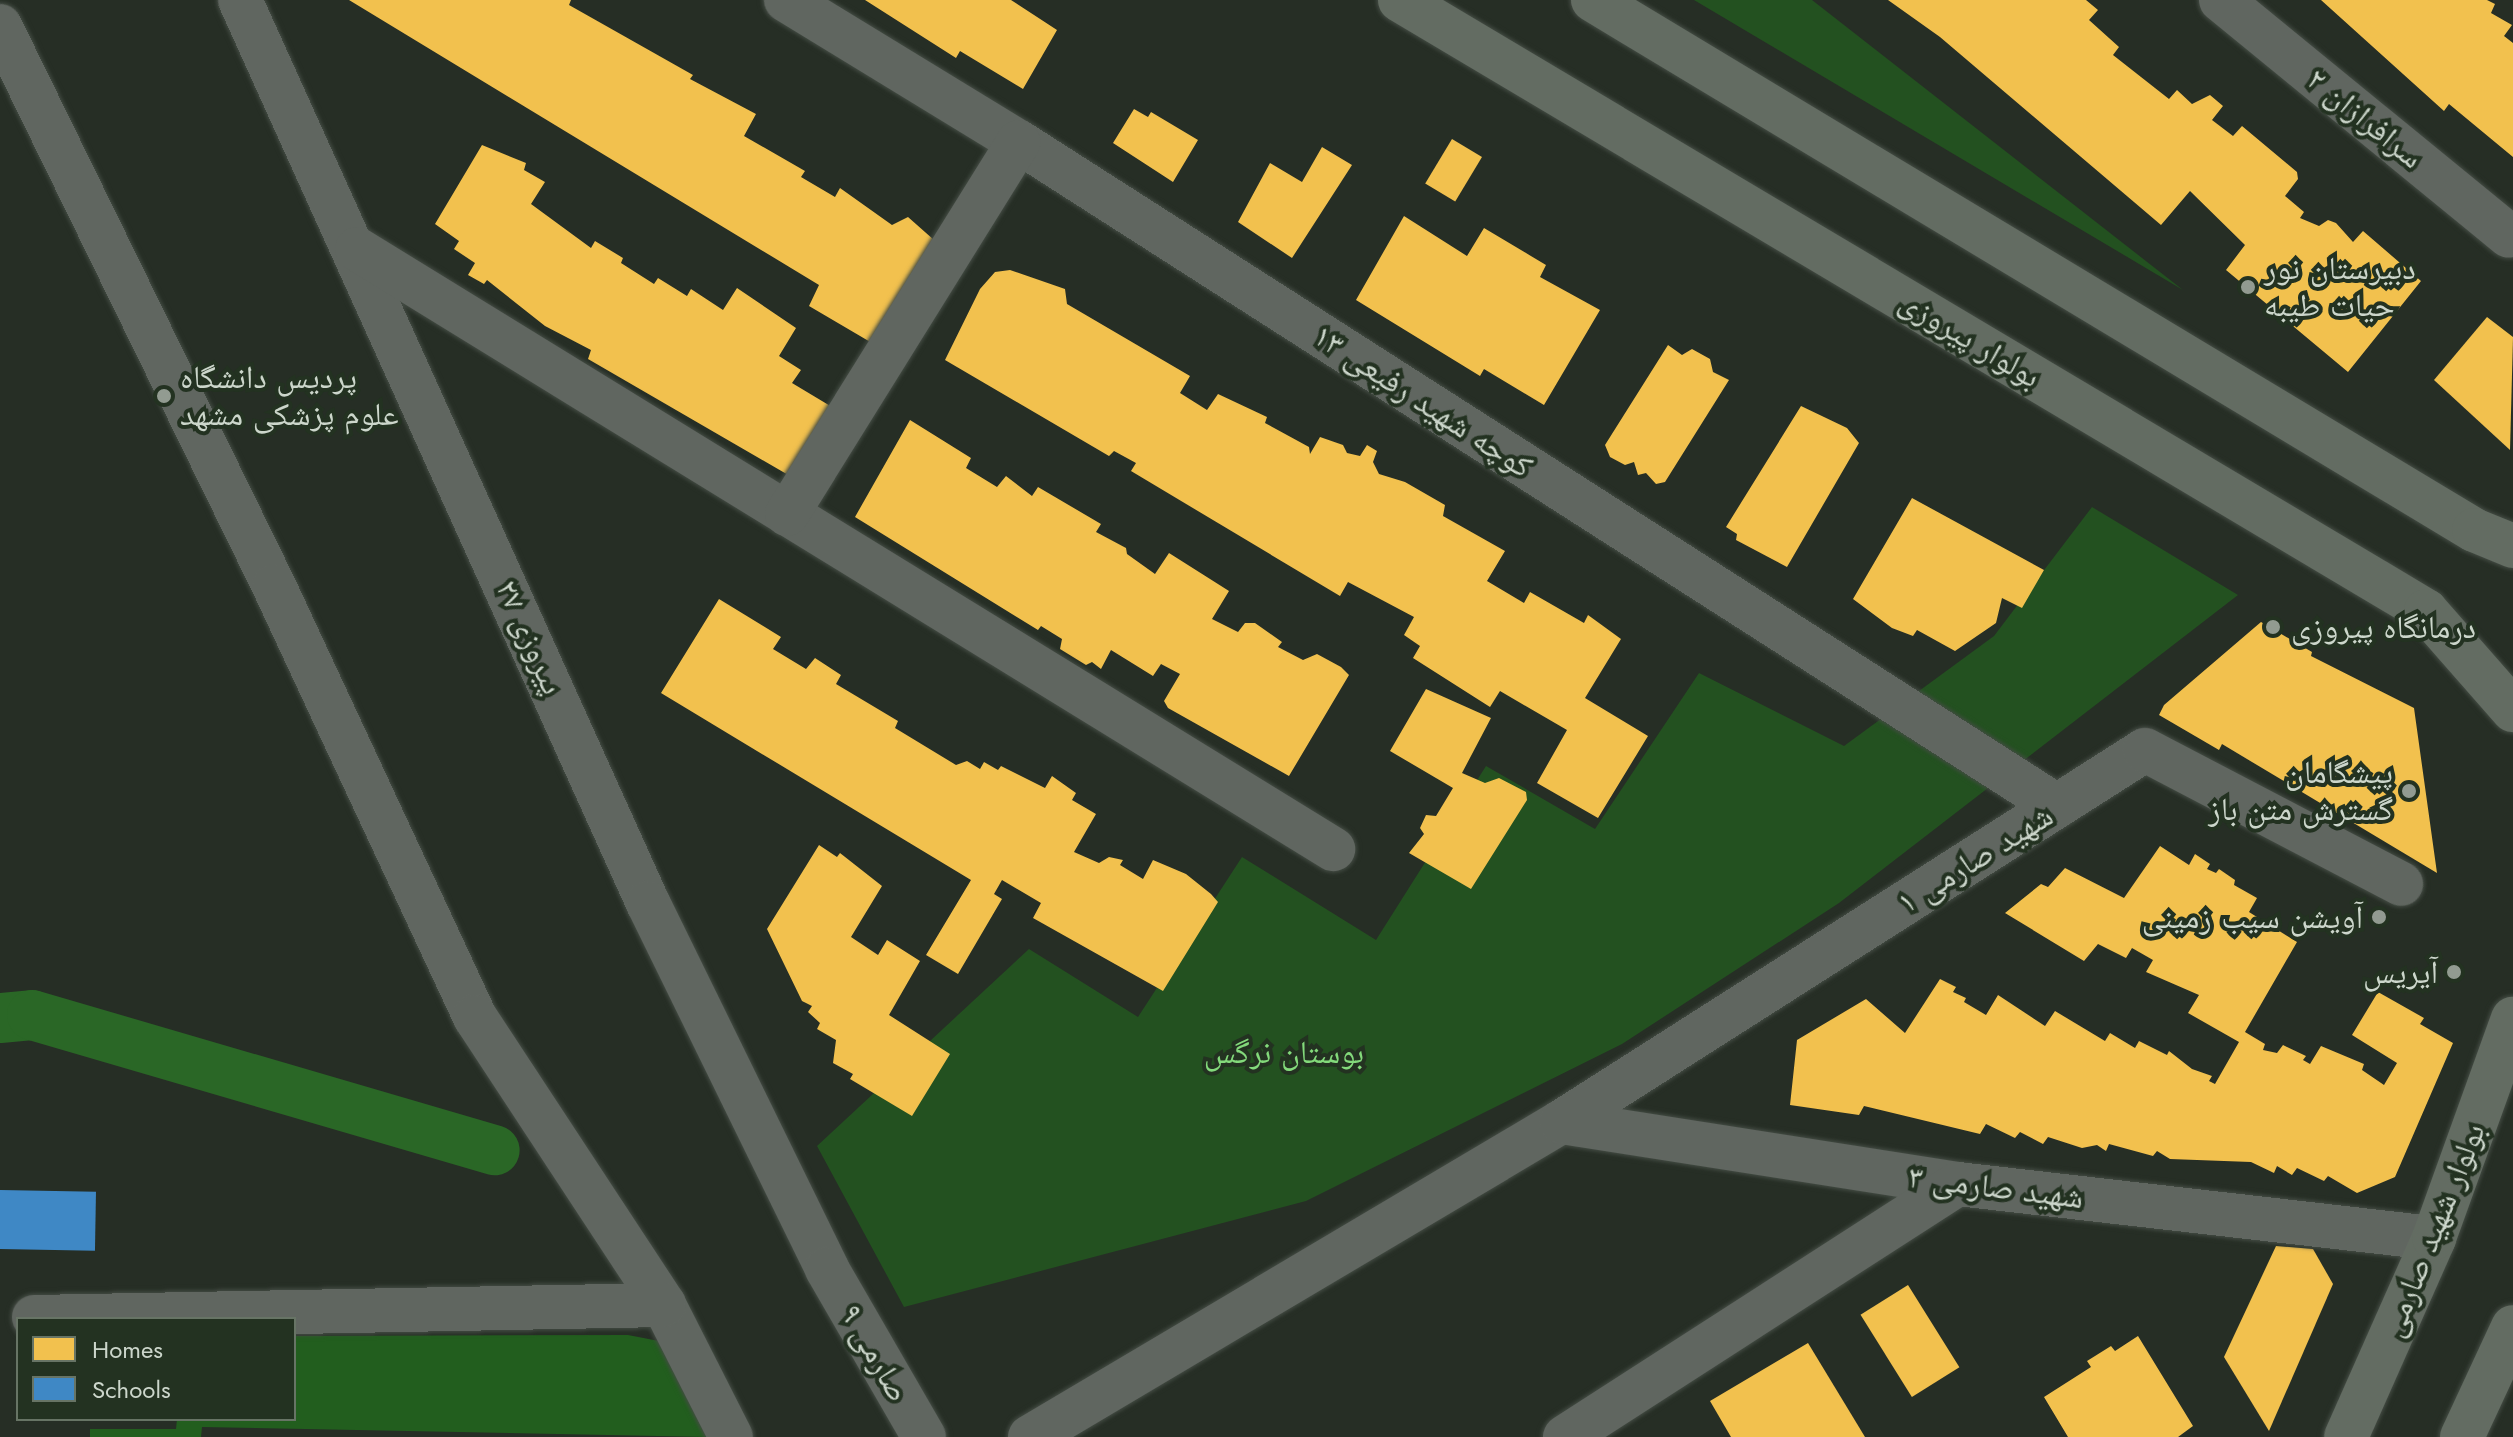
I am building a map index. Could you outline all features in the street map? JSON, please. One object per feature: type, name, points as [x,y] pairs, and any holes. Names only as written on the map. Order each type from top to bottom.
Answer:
[{"type":"main road","name":"بولوار پیروزی","points":[[1400,0],[2426,611],[2513,710]]},
{"type":"main road","points":[[1593,0],[2474,530],[2513,546]]},
{"type":"main road","name":"بولوار شهید صارمی","points":[[2346,1437],[2434,1238],[2513,1019]]},
{"type":"main road","points":[[2462,1437],[2513,1327]]},
{"type":"street","name":"پیروزی ۲۷","points":[[240,0],[357,249],[648,903],[827,1269]]},
{"type":"street","name":"کوچه شهید رفیعی ۱۳","points":[[786,0],[1019,142],[2057,806]]},
{"type":"street","name":"سرافرازان ۲","points":[[2221,0],[2509,236]]},
{"type":"street","points":[[0,26],[274,586],[475,1017],[664,1305],[731,1437]]},
{"type":"street","points":[[787,514],[1019,142]]},
{"type":"street","points":[[357,249],[1333,849]]},
{"type":"street","name":"شهید صارمی ۱","points":[[1030,1437],[1561,1122],[2145,750],[2401,884]]},
{"type":"street","name":"شهید صارمی ۳","points":[[1561,1122],[1958,1184],[2434,1238]]},
{"type":"street","points":[[1565,1437],[1958,1184]]},
{"type":"street","name":"صارمی ۹","points":[[827,1269],[924,1437]]},
{"type":"street","points":[[34,1317],[664,1305]]},
{"type":"green space","points":[[1694,0],[1812,0],[2183,290]]},
{"type":"green space","name":"بوستان نرگس","points":[[2092,507],[2238,595],[1839,903],[1622,1044],[1306,1201],[904,1307],[817,1146],[1029,949],[1138,1017],[1242,857],[1376,940],[1486,766],[1595,829],[1699,673],[1844,746],[1994,636]]},
{"type":"green space","points":[[628,1335],[659,1341],[708,1437],[202,1427],[201,1437],[90,1437],[90,1429],[176,1429],[177,1421],[296,1421],[296,1336]]},
{"type":"building: Homes","points":[[349,0],[571,0],[569,5],[693,75],[690,79],[756,114],[744,136],[805,171],[801,177],[835,197],[840,188],[892,225],[908,217],[934,240],[872,343],[809,306],[819,285]]},
{"type":"building: Homes","points":[[865,0],[1011,0],[1057,30],[1023,89],[960,51],[956,58]]},
{"type":"building: Homes","points":[[1888,0],[2086,0],[2098,10],[2089,20],[2119,47],[2113,55],[2169,99],[2177,90],[2192,104],[2210,95],[2223,106],[2212,120],[2233,136],[2242,126],[2297,172],[2298,179],[2285,196],[2304,212],[2300,218],[2319,226],[2328,220],[2336,223],[2353,242],[2363,231],[2421,281],[2348,372],[2226,270],[2245,245],[2190,191],[2161,225],[1940,37]]},
{"type":"building: Homes","points":[[2321,0],[2487,0],[2495,4],[2491,13],[2512,25],[2504,36],[2513,43],[2513,157],[2449,104],[2444,111]]},
{"type":"building: Homes","points":[[1134,109],[1148,117],[1151,112],[1198,140],[1173,182],[1113,143]]},
{"type":"building: Homes","points":[[1452,139],[1482,157],[1455,202],[1425,184]]},
{"type":"building: Homes","points":[[482,145],[526,163],[524,170],[545,182],[531,204],[591,248],[595,241],[623,258],[621,263],[654,284],[658,278],[687,296],[691,289],[723,310],[737,288],[796,328],[779,356],[801,370],[792,383],[832,407],[790,476],[588,359],[591,350],[545,326],[487,280],[484,284],[468,275],[475,263],[454,249],[459,241],[435,224]]},
{"type":"building: Homes","points":[[1322,147],[1352,165],[1292,258],[1238,222],[1270,163],[1302,182]]},
{"type":"building: Homes","points":[[1404,216],[1467,256],[1484,228],[1546,265],[1540,277],[1600,310],[1544,405],[1484,369],[1480,376],[1356,300]]},
{"type":"building: Homes","points":[[1010,270],[1065,289],[1067,304],[1190,376],[1180,393],[1207,410],[1218,394],[1267,417],[1265,423],[1309,447],[1310,454],[1320,437],[1343,445],[1347,453],[1360,456],[1367,445],[1377,451],[1373,462],[1379,474],[1405,482],[1445,505],[1443,516],[1505,551],[1487,581],[1524,603],[1530,592],[1584,623],[1588,615],[1621,639],[1585,698],[1648,736],[1598,818],[1537,783],[1567,730],[1500,691],[1490,707],[1413,658],[1420,646],[1404,635],[1414,617],[1348,582],[1340,596],[1131,471],[1136,463],[1114,451],[1109,456],[945,360],[980,289],[995,272]]},
{"type":"building: Homes","points":[[2487,317],[2513,337],[2510,450],[2434,380]]},
{"type":"building: Homes","points":[[1668,345],[1682,355],[1692,349],[1710,359],[1713,372],[1729,380],[1665,482],[1656,484],[1646,473],[1638,475],[1634,462],[1625,465],[1610,457],[1605,445]]},
{"type":"building: Homes","points":[[1801,406],[1847,428],[1859,443],[1787,567],[1736,540],[1737,534],[1726,527]]},
{"type":"building: Homes","points":[[910,420],[971,458],[966,468],[997,487],[1006,476],[1032,496],[1038,487],[1101,524],[1096,532],[1126,548],[1127,554],[1155,574],[1169,553],[1229,591],[1212,619],[1238,632],[1245,623],[1255,623],[1282,642],[1278,647],[1303,660],[1317,654],[1341,667],[1349,675],[1289,776],[1168,708],[1164,701],[1180,674],[1161,664],[1153,676],[1111,650],[1101,669],[1092,662],[1086,665],[1060,649],[1062,639],[1041,626],[1038,630],[855,517]]},
{"type":"building: Homes","points":[[1912,498],[2044,570],[2022,608],[2002,598],[1996,623],[1955,651],[1917,630],[1913,636],[1892,628],[1853,599]]},
{"type":"building: Homes","points":[[719,599],[781,637],[773,649],[806,669],[815,658],[841,675],[836,684],[898,721],[895,728],[956,765],[967,761],[980,769],[984,762],[998,770],[1001,766],[1045,788],[1052,776],[1076,793],[1072,800],[1096,814],[1074,852],[1099,863],[1109,857],[1123,860],[1120,865],[1143,879],[1153,860],[1186,874],[1211,894],[1218,902],[1163,991],[1033,918],[1041,903],[1002,880],[994,894],[1002,899],[958,974],[926,955],[971,880],[661,693]]},
{"type":"building: Homes","points":[[2261,622],[2312,652],[2311,656],[2414,708],[2437,873],[2222,744],[2219,750],[2159,715],[2164,705]]},
{"type":"building: Homes","points":[[1426,689],[1491,718],[1462,773],[1485,783],[1499,778],[1526,792],[1527,800],[1471,889],[1409,853],[1424,834],[1420,828],[1426,815],[1436,816],[1453,788],[1390,751]]},
{"type":"building: Homes","points":[[819,845],[837,857],[840,853],[882,886],[851,937],[878,955],[887,940],[920,961],[889,1015],[950,1054],[912,1116],[850,1079],[853,1074],[833,1063],[836,1040],[817,1029],[820,1023],[808,1012],[812,1006],[802,1001],[767,929]]},
{"type":"building: Homes","points":[[2160,846],[2189,865],[2195,854],[2210,864],[2207,869],[2216,873],[2219,869],[2235,880],[2234,885],[2257,898],[2249,912],[2297,942],[2245,1032],[2265,1044],[2263,1050],[2277,1053],[2283,1045],[2306,1056],[2303,1060],[2310,1064],[2321,1046],[2364,1064],[2362,1070],[2384,1085],[2397,1063],[2352,1035],[2378,992],[2424,1018],[2420,1024],[2453,1043],[2395,1177],[2357,1193],[2328,1176],[2324,1181],[2297,1168],[2292,1175],[2277,1166],[2274,1173],[2251,1162],[2170,1159],[2157,1151],[2153,1156],[2109,1144],[2106,1151],[2097,1145],[2082,1148],[2048,1137],[2043,1144],[2020,1132],[2015,1138],[1986,1124],[1980,1134],[1864,1106],[1859,1115],[1790,1105],[1797,1040],[1866,999],[1905,1033],[1940,979],[1956,987],[1953,992],[1966,998],[1964,1002],[1986,1015],[1998,995],[2045,1026],[2055,1011],[2105,1041],[2110,1033],[2135,1048],[2139,1041],[2167,1055],[2169,1051],[2192,1069],[2212,1076],[2209,1081],[2215,1084],[2239,1042],[2188,1013],[2199,995],[2146,972],[2153,960],[2132,948],[2126,958],[2098,944],[2084,961],[2005,913],[2041,884],[2048,887],[2065,868],[2124,898]]},
{"type":"building: Homes","points":[[2276,1246],[2313,1249],[2333,1284],[2269,1431],[2224,1357]]},
{"type":"building: Homes","points":[[1908,1285],[1959,1367],[1912,1397],[1861,1315]]},
{"type":"building: Homes","points":[[2138,1336],[2193,1426],[2178,1437],[2068,1437],[2044,1397],[2091,1367],[2087,1361],[2111,1346],[2115,1351]]},
{"type":"building: Homes","points":[[1808,1343],[1865,1437],[1731,1437],[1710,1401]]},
{"type":"building: Schools","points":[[0,1190],[96,1192],[95,1251],[0,1249]]},
{"type":"waterway","points":[[0,1018],[32,1015],[495,1150]]},
{"type":"place","name":"دبیرستان نور حیات طیبه","points":[[2248,287]]},
{"type":"place","name":"پردیس دانشگاه علوم پزشکی مشهد","points":[[164,396]]},
{"type":"place","name":"درمانگاه پیروزی","points":[[2273,627]]},
{"type":"place","name":"پیشگامان گسترش متن باز","points":[[2409,791]]},
{"type":"place","name":"آویشن سیب زمینی","points":[[2379,917]]},
{"type":"place","name":"آیریس","points":[[2454,972]]}]
